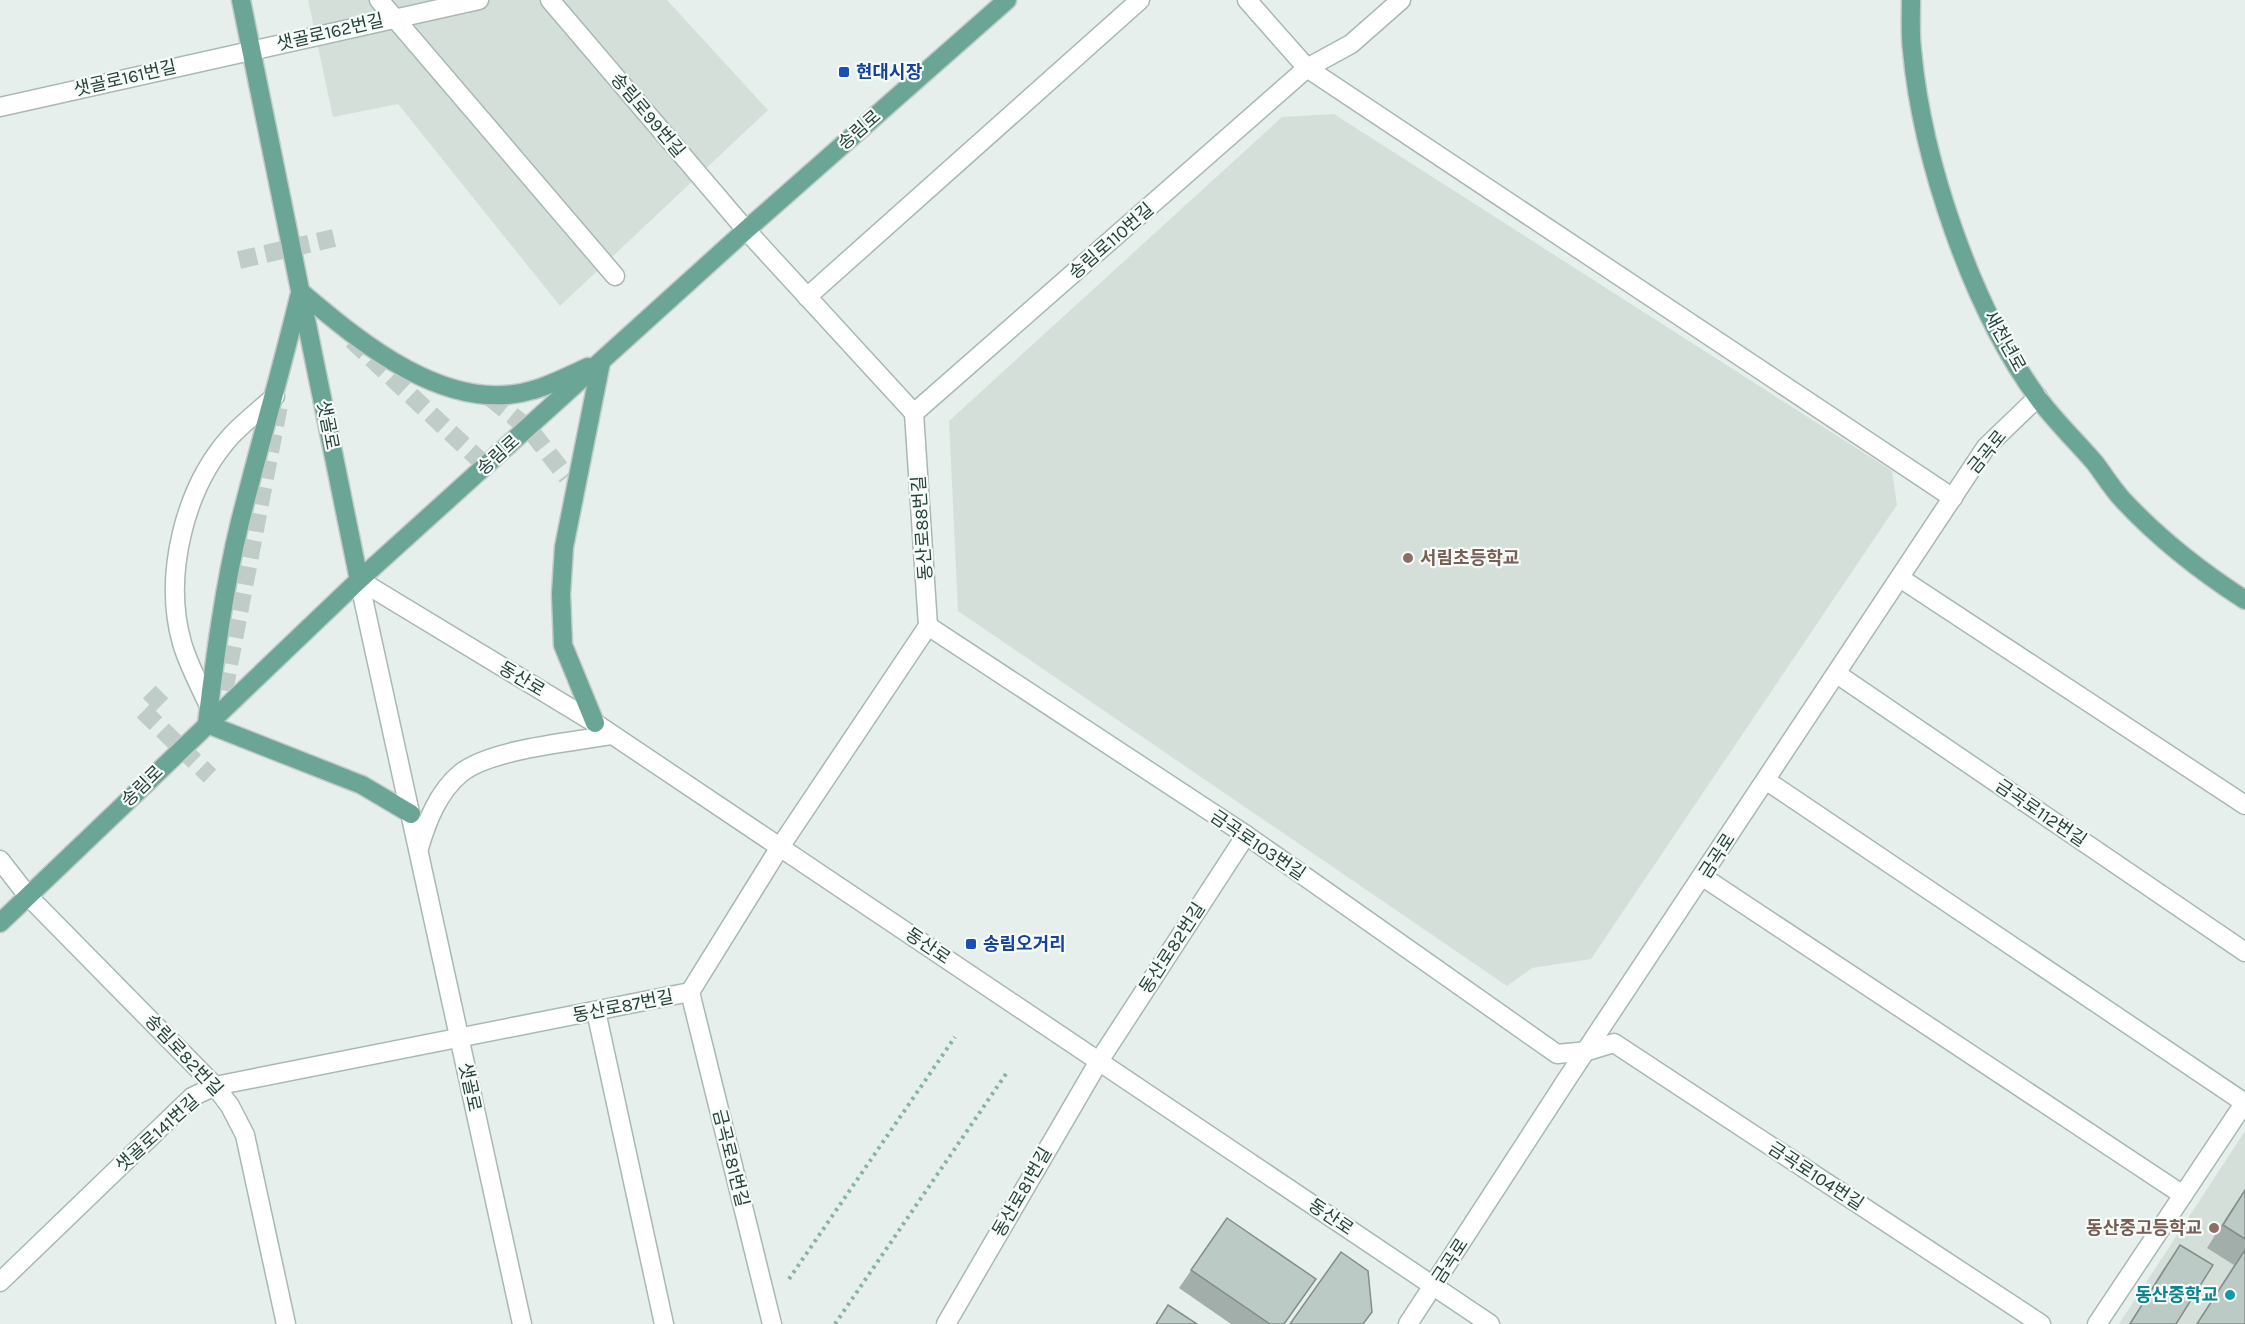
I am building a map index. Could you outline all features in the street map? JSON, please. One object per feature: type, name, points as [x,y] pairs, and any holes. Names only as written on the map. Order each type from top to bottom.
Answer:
[{"type":"main road","name":"샛골로","points":[[241,0],[359,580]]},
{"type":"main road","name":"송림로","points":[[0,923],[208,715],[746,230],[1007,0]]},
{"type":"main road","name":"새천년로","points":[[1911,0],[1911,50],[1925,125],[1944,198],[1968,267],[2000,337],[2038,397],[2120,497],[2156,534],[2204,574],[2245,600]]},
{"type":"main road","points":[[411,814],[362,785],[208,715],[240,523],[301,292],[379,355],[426,379],[477,394],[531,391],[601,362]]},
{"type":"main road","points":[[595,723],[563,645],[561,594],[564,547],[601,362]]},
{"type":"street","points":[[379,0],[615,276]]},
{"type":"street","name":"샛골로162번길","points":[[251,50],[479,0]]},
{"type":"street","name":"송림로99번길","points":[[550,0],[746,230]]},
{"type":"street","points":[[807,297],[1140,0]]},
{"type":"street","points":[[1246,0],[1307,68],[1953,498]]},
{"type":"street","name":"송림로110번길","points":[[914,414],[1307,68],[1351,44],[1401,0]]},
{"type":"street","name":"샛골로161번길","points":[[0,107],[251,50]]},
{"type":"street","points":[[746,230],[914,414]]},
{"type":"street","points":[[208,715],[182,644],[174,598],[183,532],[201,482],[231,437],[275,396]]},
{"type":"street","name":"금곡로","points":[[1408,1324],[1569,1076],[1588,1051],[1767,781],[1986,447],[2038,397]]},
{"type":"street","name":"동산로88번길","points":[[914,414],[928,626]]},
{"type":"street","points":[[1900,578],[2245,805]]},
{"type":"street","name":"동산로","points":[[359,580],[595,723],[1490,1324]]},
{"type":"street","name":"샛골로","points":[[359,580],[522,1324]]},
{"type":"street","points":[[780,847],[928,626]]},
{"type":"street","name":"금곡로103번길","points":[[928,626],[1246,836],[1557,1054],[1588,1051]]},
{"type":"street","name":"금곡로112번길","points":[[1837,674],[2245,952]]},
{"type":"street","points":[[418,850],[426,825],[441,795],[462,772],[489,759],[508,754],[612,735]]},
{"type":"street","points":[[1767,781],[2245,1103],[2097,1324]]},
{"type":"street","name":"동산로82번길","points":[[1099,1061],[1246,836]]},
{"type":"street","name":"동산로87번길","points":[[460,1038],[690,992],[780,847]]},
{"type":"street","name":"송림로82번길","points":[[0,860],[28,896],[215,1086],[230,1106],[245,1134],[285,1324]]},
{"type":"street","points":[[1703,877],[2183,1195]]},
{"type":"street","name":"금곡로81번길","points":[[690,992],[770,1317]]},
{"type":"street","points":[[596,1011],[664,1324]]},
{"type":"street","name":"샛골로141번길","points":[[0,1282],[192,1097],[215,1086],[460,1038]]},
{"type":"street","name":"금곡로104번길","points":[[1588,1051],[1614,1043],[2042,1324]]},
{"type":"street","name":"동산로81번길","points":[[946,1324],[1099,1061]]},
{"type":"path","points":[[770,1317],[955,1037]]},
{"type":"path","points":[[835,1324],[1008,1071]]},
{"type":"shaded area","points":[[308,0],[667,0],[768,110],[560,306],[398,104],[333,117]]},
{"type":"shaded area","name":"서림초등학교","points":[[1334,114],[1892,471],[1897,505],[1591,959],[1532,968],[1507,986],[958,611],[949,421],[1282,117]]},
{"type":"shaded area","name":"동산중고등학교","points":[[2245,1131],[2245,1324],[2119,1324]]},
{"type":"building","points":[[2245,1190],[2245,1239],[2223,1225]]},
{"type":"building","points":[[1227,1218],[1316,1279],[1284,1324],[1270,1324],[1191,1270]]},
{"type":"building","points":[[2180,1245],[2213,1265],[2176,1324],[2130,1324]]},
{"type":"building","points":[[2245,1250],[2245,1324],[2197,1324]]},
{"type":"building","points":[[1341,1252],[1368,1271],[1372,1312],[1363,1324],[1290,1324]]},
{"type":"building","points":[[1168,1305],[1197,1324],[1156,1324]]},
{"type":"tunnel","points":[[239,260],[334,238]]},
{"type":"tunnel","points":[[352,340],[488,468]]},
{"type":"tunnel","points":[[491,398],[530,430],[567,477]]},
{"type":"tunnel","points":[[219,717],[280,400]]},
{"type":"tunnel","points":[[162,692],[143,711],[210,776]]},
{"type":"place","name":"현대시장","points":[[844,72]]},
{"type":"place","name":"서림초등학교","points":[[1408,558]]},
{"type":"place","name":"송림오거리","points":[[971,944]]},
{"type":"place","name":"동산중고등학교","points":[[2214,1228]]},
{"type":"place","name":"동산중학교","points":[[2230,1295]]}]
